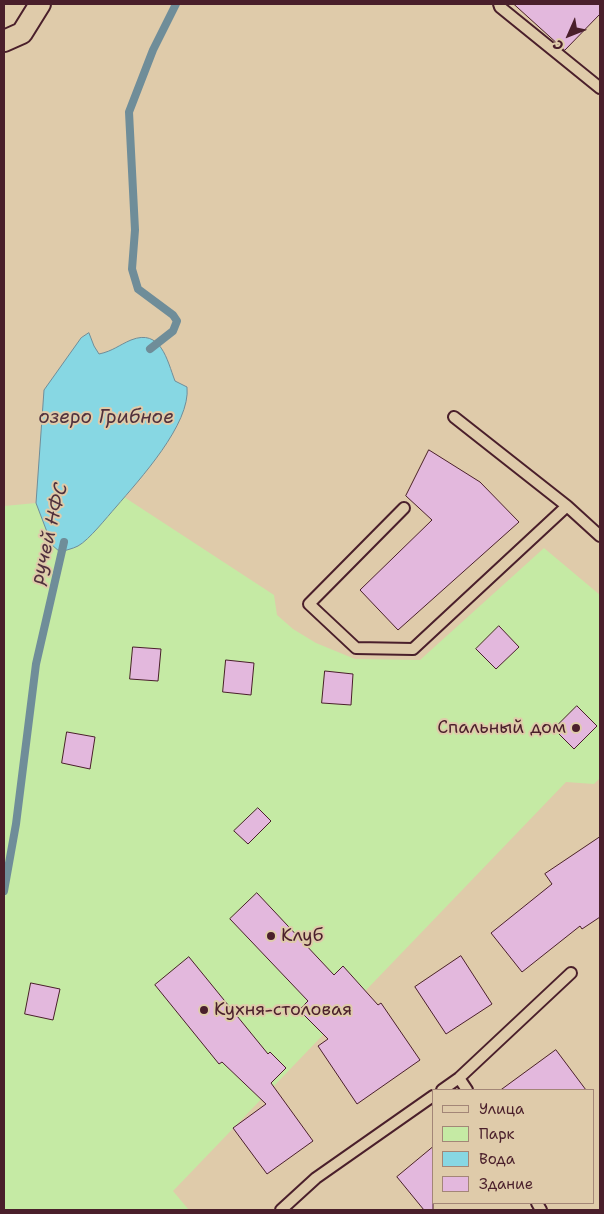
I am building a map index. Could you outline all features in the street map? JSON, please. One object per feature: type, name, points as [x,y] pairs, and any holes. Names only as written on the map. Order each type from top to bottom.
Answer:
[{"type":"street","points":[[4,41],[22,33],[40,4]]},
{"type":"lane","points":[[499,4],[500,7],[596,85],[600,74]]},
{"type":"lane","points":[[454,417],[567,506],[600,536]]},
{"type":"lane","points":[[404,508],[308,604],[356,648],[413,649],[567,506]]},
{"type":"lane","points":[[443,1089],[459,1078],[571,973]]},
{"type":"lane","points":[[459,1078],[466,1089]]},
{"type":"lane","points":[[281,1210],[316,1178],[432,1097]]},
{"type":"green space","points":[[124,497],[274,595],[277,615],[293,629],[316,643],[355,659],[420,660],[544,548],[600,595],[600,778],[594,784],[566,782],[173,1191],[189,1210],[4,1210],[4,506],[36,503],[52,545],[60,552],[80,545]]},
{"type":"water","name":"озеро Грибное","points":[[89,333],[99,354],[141,337],[149,338],[156,342],[165,356],[175,381],[187,387],[186,402],[181,418],[162,451],[150,467],[87,539],[78,546],[60,552],[52,545],[36,503],[44,390],[81,338]]},
{"type":"building","points":[[514,4],[600,4],[600,14],[565,50]]},
{"type":"building","points":[[429,450],[480,482],[519,522],[398,630],[360,590],[432,520],[406,496]]},
{"type":"building","name":"Спальный дом","points":[[499,626],[519,647],[496,669],[476,649]]},
{"type":"building","points":[[133,647],[161,649],[158,681],[130,679]]},
{"type":"building","points":[[226,660],[254,663],[251,695],[223,692]]},
{"type":"building","points":[[325,671],[353,674],[351,705],[322,703]]},
{"type":"building","name":"Спальный дом","points":[[577,706],[597,726],[574,749],[554,729]]},
{"type":"building","points":[[67,732],[95,737],[90,769],[62,763]]},
{"type":"building","points":[[258,808],[271,821],[248,844],[234,831]]},
{"type":"building","points":[[600,837],[600,917],[582,929],[580,926],[522,972],[491,933],[552,884],[545,874]]},
{"type":"building","points":[[257,893],[334,975],[343,966],[378,1005],[381,1003],[420,1060],[357,1104],[318,1046],[328,1039],[299,1010],[308,1001],[230,919]]},
{"type":"building","points":[[461,956],[492,1004],[446,1034],[415,987]]},
{"type":"building","points":[[189,957],[268,1054],[270,1052],[286,1068],[271,1083],[313,1141],[267,1174],[233,1128],[266,1104],[222,1062],[219,1064],[155,985]]},
{"type":"building","points":[[31,983],[60,989],[53,1020],[25,1014]]},
{"type":"building","points":[[556,1050],[585,1089],[502,1089]]},
{"type":"building","points":[[432,1148],[433,1210],[424,1210],[397,1177]]},
{"type":"waterway","name":"ручей НФС","points":[[150,349],[173,331],[177,321],[173,315],[138,289],[132,269],[135,230],[129,112],[153,50],[176,4]]},
{"type":"waterway","name":"ручей НФС","points":[[4,891],[16,824],[36,664],[64,542]]},
{"type":"place","name":"Спальный дом","points":[[576,728]]},
{"type":"place","name":"Клуб","points":[[271,936]]},
{"type":"place","name":"Кухня-столовая","points":[[204,1010]]}]
